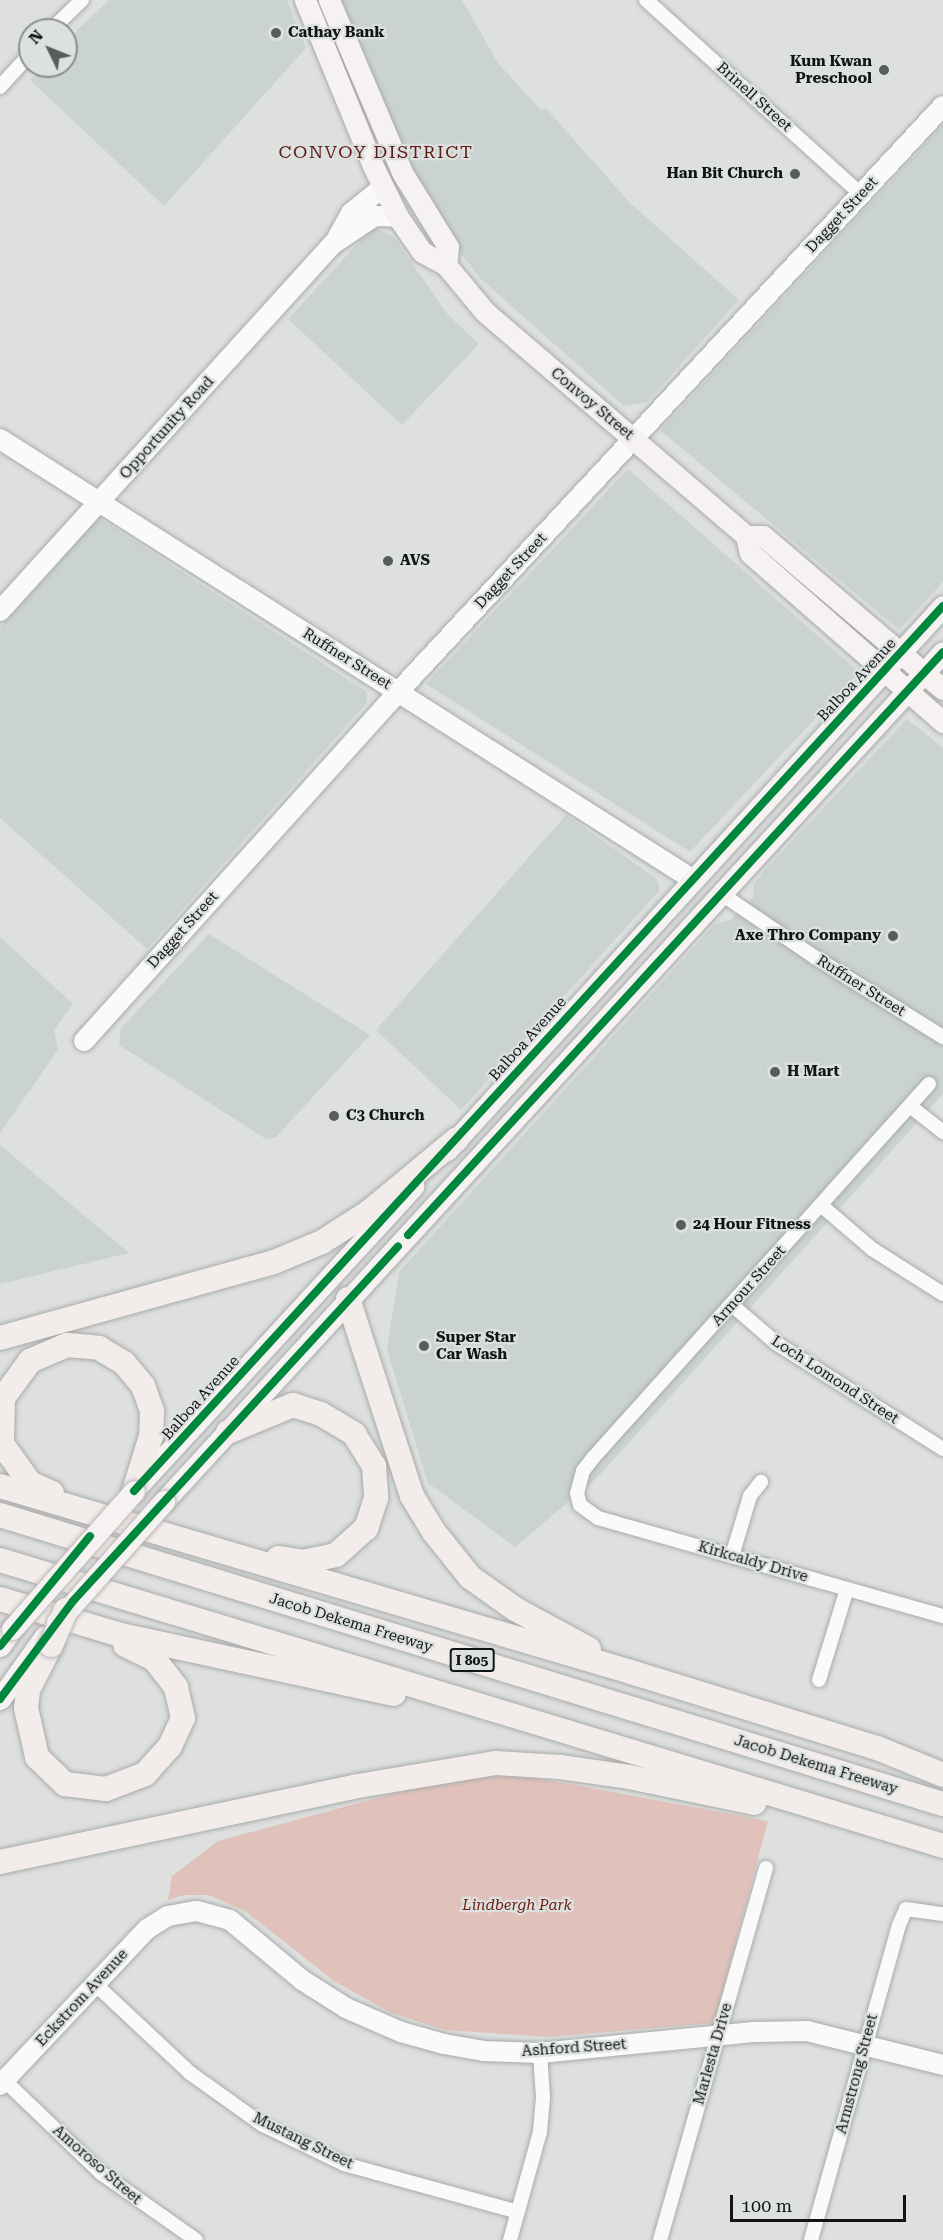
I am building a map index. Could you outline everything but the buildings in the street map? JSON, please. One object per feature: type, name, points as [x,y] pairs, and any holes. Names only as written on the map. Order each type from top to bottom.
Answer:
[{"type":"highway","points":[[0,1338],[274,1262],[322,1242],[369,1212],[457,1138]]},
{"type":"highway","points":[[348,1299],[412,1496],[434,1532],[470,1577],[515,1609],[631,1672]]},
{"type":"highway","points":[[84,1508],[30,1483],[2,1444],[3,1398],[30,1360],[67,1345],[99,1348],[124,1363],[143,1386],[152,1412],[151,1436],[134,1491]]},
{"type":"highway","points":[[210,1547],[304,1562],[336,1554],[366,1528],[376,1498],[374,1466],[354,1434],[321,1414],[293,1405],[228,1432]]},
{"type":"highway","points":[[0,1486],[84,1508],[631,1672],[877,1748],[943,1775]]},
{"type":"highway","name":"Jacob Dekema Freeway","points":[[0,1515],[943,1804]]},
{"type":"highway","points":[[0,1560],[943,1846]]},
{"type":"highway","points":[[0,1599],[73,1616],[122,1635],[555,1728]]},
{"type":"highway","points":[[73,1616],[154,1659],[176,1687],[183,1718],[170,1746],[145,1774],[106,1789],[65,1784],[38,1757],[26,1708],[28,1690],[48,1641],[73,1616]]},
{"type":"highway","points":[[0,1862],[358,1786],[496,1763],[629,1777],[883,1827]]},
{"type":"main road","name":"Convoy Street","points":[[305,0],[383,187],[398,217],[422,252],[447,256]]},
{"type":"main road","name":"Convoy Street","points":[[329,0],[403,174],[447,256],[485,312],[746,536],[750,553],[886,669],[943,722]]},
{"type":"main road","points":[[383,187],[391,184],[399,189],[434,248],[447,256]]},
{"type":"main road","name":"Convoy Street","points":[[746,536],[763,536],[943,688]]},
{"type":"main road","name":"Balboa Avenue","points":[[6,1637],[134,1491],[943,606]]},
{"type":"main road","points":[[73,1616],[164,1501],[587,1037],[943,652]]},
{"type":"main road","points":[[720,893],[718,876],[771,813],[777,786]]},
{"type":"main road","points":[[587,1037],[608,997],[694,900],[700,890],[693,879]]},
{"type":"main road","points":[[0,1699],[48,1641]]},
{"type":"street","points":[[63,18],[82,0]]},
{"type":"street","name":"Brinell Street","points":[[646,0],[861,194]]},
{"type":"street","points":[[0,87],[18,67]]},
{"type":"street","name":"Dagget Street","points":[[84,1041],[398,692],[943,106]]},
{"type":"street","points":[[333,244],[351,213],[383,187]]},
{"type":"street","points":[[333,244],[375,216],[398,217]]},
{"type":"street","name":"Opportunity Road","points":[[0,611],[333,244]]},
{"type":"street","name":"Ruffner Street","points":[[0,439],[693,879]]},
{"type":"street","name":"Ruffner Street","points":[[720,893],[816,958],[943,1037]]},
{"type":"street","name":"Armour Street","points":[[577,1493],[583,1471],[593,1458],[822,1206],[929,1084]]},
{"type":"street","points":[[910,1106],[943,1132]]},
{"type":"street","points":[[822,1206],[872,1249],[943,1294]]},
{"type":"street","name":"Loch Lomond Street","points":[[732,1305],[776,1343],[943,1449]]},
{"type":"street","points":[[732,1556],[750,1496],[761,1482]]},
{"type":"street","name":"Kirkcaldy Drive","points":[[577,1493],[580,1505],[598,1518],[943,1616]]},
{"type":"street","points":[[819,1680],[847,1589]]},
{"type":"street","name":"Marlesta Drive","points":[[660,2240],[766,1868]]},
{"type":"street","name":"Armstrong Street","points":[[810,2240],[865,2043],[906,1909],[943,1914]]},
{"type":"street","name":"Ashford Street","points":[[168,1916],[197,1911],[230,1920],[326,1996],[401,2032],[483,2051],[540,2053],[718,2036],[807,2031],[865,2043],[943,2065]]},
{"type":"street","name":"Eckstrom Avenue","points":[[2,2083],[147,1929],[168,1916]]},
{"type":"street","name":"Mustang Street","points":[[95,1984],[190,2073],[263,2125],[344,2164],[518,2212]]},
{"type":"street","points":[[510,2240],[540,2132],[543,2097],[540,2053]]},
{"type":"street","name":"Amoroso Street","points":[[2,2083],[101,2173],[196,2240]]},
{"type":"shaded area","points":[[109,0],[287,0],[306,48],[164,206],[30,80],[32,78],[78,78],[78,30]]},
{"type":"shaded area","points":[[337,0],[462,0],[498,63],[541,110],[546,108],[629,202],[739,300],[647,402],[624,406],[480,278],[456,247],[399,154]]},
{"type":"shaded area","points":[[943,125],[943,582],[899,630],[660,430]]},
{"type":"shaded area","points":[[376,228],[394,237],[448,315],[479,344],[402,425],[288,319],[371,229]]},
{"type":"shaded area","points":[[628,469],[859,672],[690,852],[426,684]]},
{"type":"shaded area","points":[[99,518],[367,692],[367,703],[147,949],[0,818],[0,627]]},
{"type":"shaded area","points":[[907,719],[943,748],[943,1094],[598,1477],[515,1547],[428,1483],[387,1350],[399,1272],[715,924],[730,920],[753,898],[754,884],[764,871]]},
{"type":"shaded area","points":[[566,815],[657,879],[660,890],[461,1110],[376,1030]]},
{"type":"shaded area","points":[[209,934],[370,1035],[276,1137],[266,1139],[119,1045],[121,1028]]},
{"type":"shaded area","points":[[0,937],[73,1004],[54,1030],[58,1050],[0,1133]]},
{"type":"shaded area","points":[[0,1145],[129,1253],[0,1284]]},
{"type":"green space","name":"Lindbergh Park","points":[[510,1773],[768,1821],[714,2023],[548,2037],[445,2030],[391,2013],[334,1981],[245,1911],[208,1895],[184,1895],[168,1900],[172,1876],[218,1841],[418,1787]]},
{"type":"cycle path","points":[[134,1491],[943,606]]},
{"type":"cycle path","points":[[408,1235],[943,652]]},
{"type":"cycle path","points":[[0,1699],[73,1601],[398,1246]]},
{"type":"cycle path","points":[[0,1646],[90,1536]]},
{"type":"place","name":"Cathay Bank","points":[[276,33]]},
{"type":"place","name":"Kum Kwan Preschool","points":[[884,70]]},
{"type":"place","name":"Han Bit Church","points":[[795,174]]},
{"type":"place","name":"AVS","points":[[388,561]]},
{"type":"place","name":"Axe Thro Company","points":[[893,936]]},
{"type":"place","name":"H Mart","points":[[775,1072]]},
{"type":"place","name":"C3 Church","points":[[334,1116]]},
{"type":"place","name":"24 Hour Fitness","points":[[681,1225]]},
{"type":"place","name":"Super Star Car Wash","points":[[424,1346]]},
{"type":"district","name":"CONVOY DISTRICT","points":[[376,152]]}]
